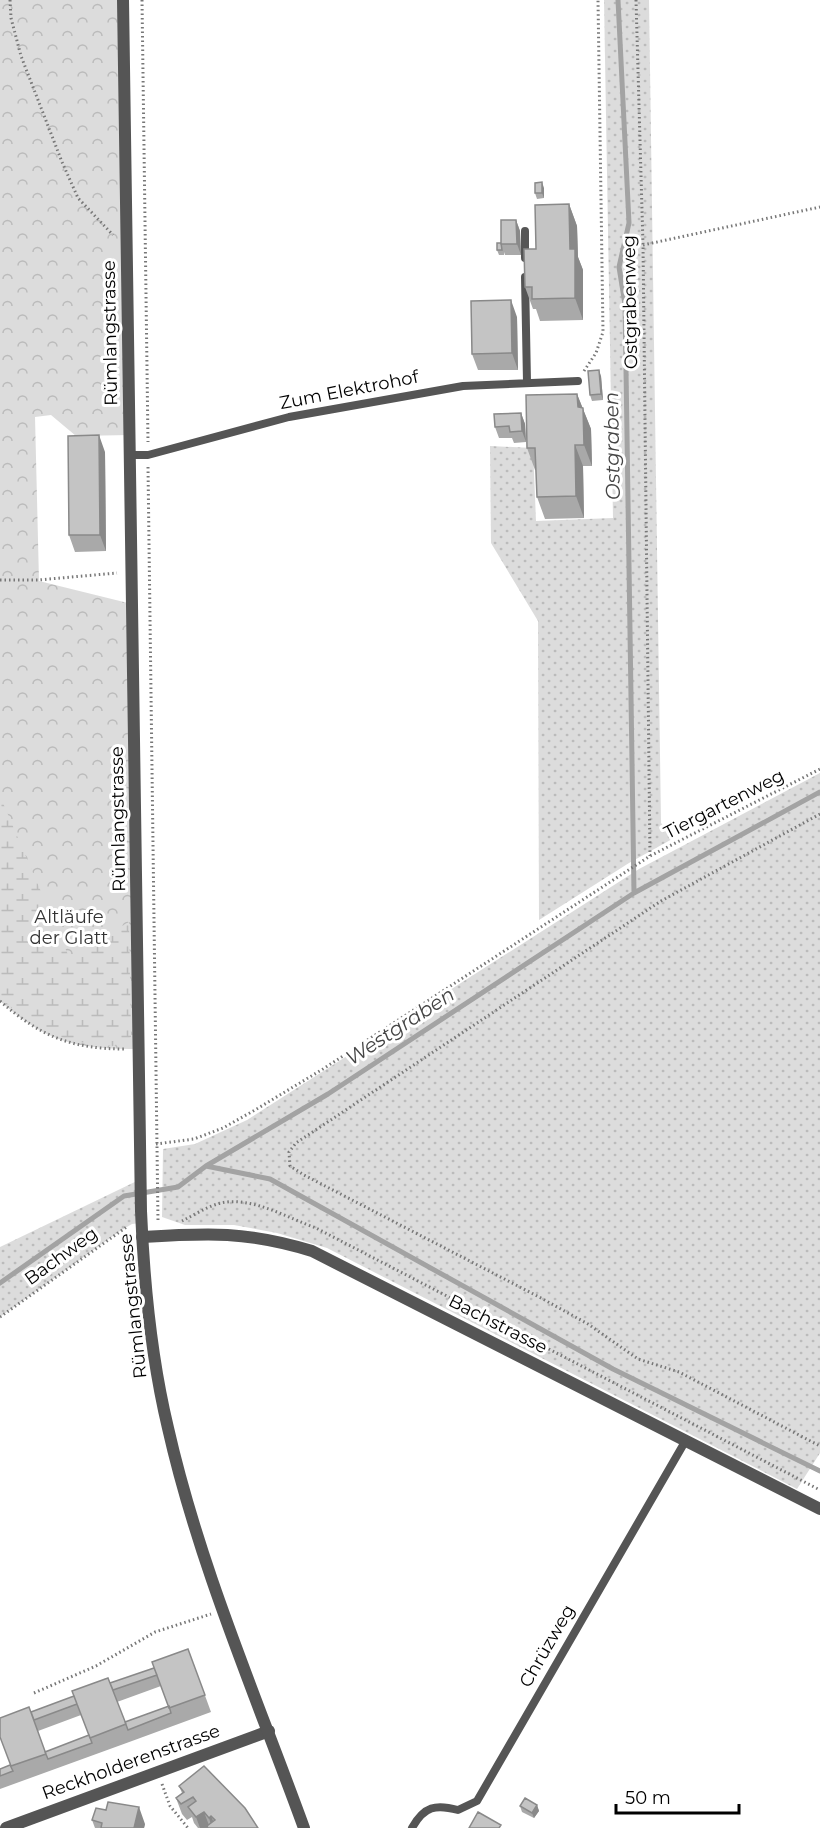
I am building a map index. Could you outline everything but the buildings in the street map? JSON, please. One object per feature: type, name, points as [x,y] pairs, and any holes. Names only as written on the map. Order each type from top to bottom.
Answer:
[{"type":"street","name":"Rümlangstrasse","points":[[123,0],[142,1237],[154,1354],[167,1426],[181,1479],[224,1610],[304,1828]]},
{"type":"street","name":"Bachstrasse","points":[[142,1237],[211,1233],[247,1234],[312,1251],[820,1509]]},
{"type":"street","name":"Reckholderenstrasse","points":[[6,1828],[156,1770],[269,1731]]},
{"type":"lane","points":[[525,231],[527,382]]},
{"type":"lane","name":"Zum Elektrohof","points":[[130,455],[148,455],[289,417],[464,386],[578,381]]},
{"type":"lane","name":"Chrüzweg","points":[[412,1828],[425,1809],[440,1805],[458,1810],[477,1801],[686,1440]]},
{"type":"path","points":[[10,0],[11,18],[21,56],[78,198],[127,249]]},
{"type":"path","points":[[142,0],[158,1236]]},
{"type":"path","points":[[578,381],[596,353],[603,332],[598,0]]},
{"type":"path","name":"Ostgrabenweg","points":[[636,0],[643,245],[650,856]]},
{"type":"path","points":[[643,245],[820,207]]},
{"type":"path","points":[[0,580],[38,580],[132,571]]},
{"type":"path","name":"Tiergartenweg","points":[[140,1144],[194,1139],[223,1128],[323,1069],[650,856],[820,770]]},
{"type":"path","points":[[820,814],[661,901],[296,1143],[289,1152],[290,1166],[304,1175],[541,1298],[588,1324],[638,1359],[680,1372],[820,1446]]},
{"type":"path","points":[[0,1001],[27,1024],[54,1039],[78,1045],[116,1049]]},
{"type":"path","points":[[179,1222],[213,1205],[233,1202],[265,1209],[316,1228],[820,1490]]},
{"type":"path","name":"Bachweg","points":[[0,1317],[141,1217]]},
{"type":"path","points":[[34,1694],[96,1666],[155,1632],[224,1610]]},
{"type":"path","points":[[156,1770],[170,1806],[188,1828]]},
{"type":"green space","name":"Altläufe der Glatt","points":[[0,0],[123,0],[130,435],[76,436],[51,415],[35,417],[39,581],[132,604],[139,1049],[97,1047],[64,1041],[33,1026],[0,1001]]},
{"type":"green space","points":[[604,0],[649,0],[661,823],[674,838],[629,863],[539,920],[538,621],[491,543],[490,446],[533,448],[536,521],[613,518]]},
{"type":"green space","points":[[820,773],[820,1453],[797,1489],[327,1248],[277,1233],[234,1225],[185,1225],[162,1217],[163,1149],[195,1144],[247,1120],[639,869]]},
{"type":"green space","points":[[0,796],[69,957],[129,922],[131,1037],[113,1046],[78,1042],[53,1035],[27,1021],[0,997]]},
{"type":"green space","points":[[141,1179],[142,1223],[132,1224],[120,1231],[0,1317],[0,1247]]},
{"type":"waterway","name":"Ostgraben","points":[[618,0],[629,223],[619,267],[625,304],[634,893]]},
{"type":"waterway","name":"Westgraben","points":[[0,1283],[124,1196],[178,1187],[206,1166],[328,1094],[634,893],[820,792]]},
{"type":"waterway","points":[[206,1166],[270,1179],[613,1369],[820,1471]]}]
